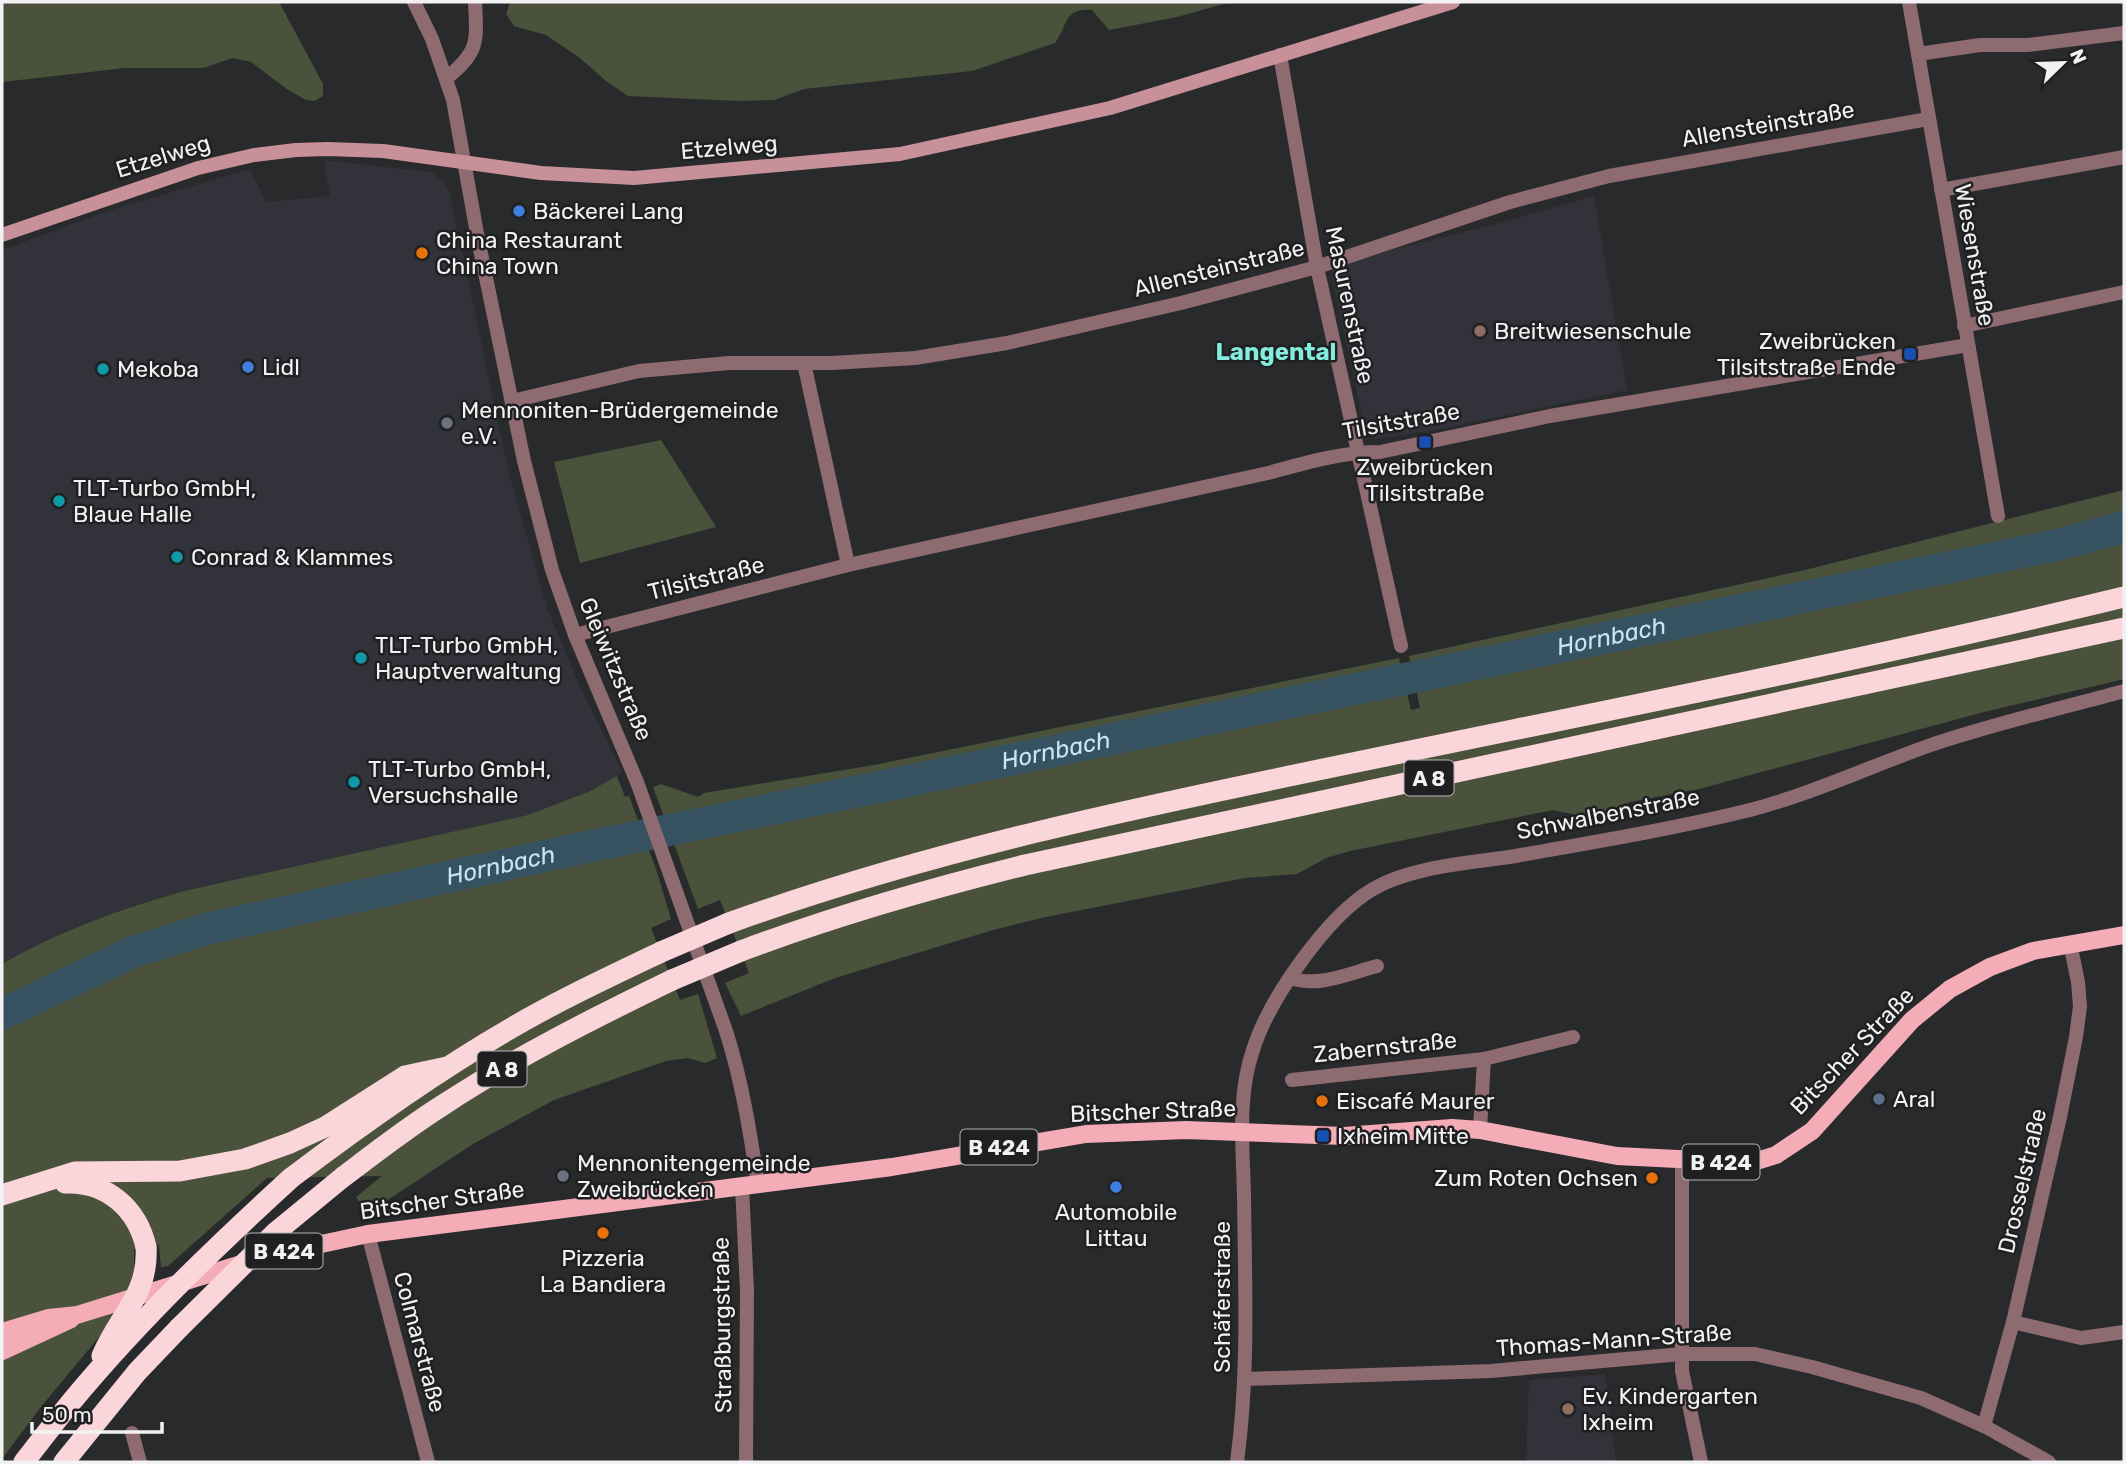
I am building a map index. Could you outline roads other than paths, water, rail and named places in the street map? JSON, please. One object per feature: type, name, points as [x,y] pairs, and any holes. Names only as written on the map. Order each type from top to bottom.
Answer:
[{"type":"highway","name":"A 8","points":[[24,1462],[96,1371],[205,1256],[291,1178],[350,1133],[446,1067],[509,1028],[587,987],[729,923],[822,890],[1010,837],[2124,597]]},
{"type":"highway","name":"A 8","points":[[64,1462],[137,1373],[212,1294],[276,1232],[343,1177],[442,1105],[524,1055],[598,1016],[741,951],[828,919],[929,889],[1025,865],[2124,628]]},
{"type":"highway","points":[[2,1195],[75,1172],[180,1171],[245,1159],[325,1127],[405,1076],[446,1067]]},
{"type":"highway","points":[[35,1184],[79,1183],[101,1189],[113,1195],[140,1227],[146,1247],[146,1271],[141,1289],[117,1324],[96,1371]]},
{"type":"main road","name":"Bitscher Straße","points":[[2,1332],[49,1318],[77,1315],[270,1255],[368,1234],[892,1167],[1086,1134],[1133,1131],[1344,1136],[1428,1128],[1480,1130],[1617,1156],[1738,1163],[1760,1160],[1785,1150],[1812,1131],[1912,1020],[1950,989],[2011,958],[2070,943],[2124,935]]},
{"type":"main road","name":"Bitscher Straße","points":[[2,1351],[53,1329],[77,1315]]},
{"type":"street","name":"Gleiwitzstraße","points":[[414,2],[447,78],[453,100],[463,163],[512,401],[552,570],[575,635],[626,752],[738,1071],[750,1186]]},
{"type":"street","points":[[447,78],[468,61],[475,45],[475,2]]},
{"type":"street","name":"Etzelweg","points":[[2,235],[198,168],[254,155],[296,150],[360,149],[553,174],[634,177],[900,154],[1100,111],[1453,2]]},
{"type":"street","name":"Wiesenstraße","points":[[1909,2],[1998,516]]},
{"type":"street","points":[[1918,54],[1980,45],[2028,45],[2124,33]]},
{"type":"street","name":"Masurenstraße","points":[[1280,55],[1317,267],[1401,646]]},
{"type":"street","name":"Allensteinstraße","points":[[512,401],[639,371],[729,363],[915,358],[1007,343],[1181,303],[1317,267],[1563,186],[1928,119]]},
{"type":"street","points":[[1941,190],[2124,157]]},
{"type":"street","points":[[1964,326],[2124,292]]},
{"type":"street","name":"Tilsitstraße","points":[[575,635],[848,565],[1241,479],[1324,458],[1359,452],[1380,452],[1550,416],[1968,345]]},
{"type":"street","points":[[804,363],[848,565]]},
{"type":"street","name":"Schwalbenstraße","points":[[1242,1132],[1251,1053],[1269,1011],[1329,926],[1343,911],[1367,893],[1391,880],[1415,873],[1560,848],[1751,809],[1972,732],[2124,691]]},
{"type":"street","name":"Drosselstraße","points":[[1984,1426],[2013,1322],[2076,1037],[2080,1006],[2070,943]]},
{"type":"street","points":[[1291,978],[1303,982],[1320,981],[1377,966]]},
{"type":"street","name":"Zabernstraße","points":[[1292,1080],[1484,1059],[1573,1037]]},
{"type":"street","name":"Zabernstraße","points":[[1480,1130],[1484,1059]]},
{"type":"street","name":"Schäferstraße","points":[[1237,1462],[1245,1379],[1242,1132]]},
{"type":"street","points":[[1682,1161],[1682,1371],[1702,1462]]},
{"type":"street","name":"Straßburgstraße","points":[[746,1462],[750,1186]]},
{"type":"street","name":"Colmarstraße","points":[[368,1234],[428,1462]]},
{"type":"street","points":[[2013,1322],[2081,1338],[2124,1332]]},
{"type":"street","name":"Thomas-Mann-Straße","points":[[1245,1379],[1491,1371],[1682,1354],[1755,1354],[1781,1358],[1921,1398],[1984,1426],[2049,1462]]},
{"type":"street","points":[[132,1433],[140,1462]]},
{"type":"waterway","name":"Hornbach","points":[[2,1014],[133,952],[206,929],[596,845],[2057,545],[2124,527]]},
{"type":"place","name":"Bäckerei Lang","points":[[519,211]]},
{"type":"place","name":"China Restaurant China Town","points":[[422,253]]},
{"type":"place","name":"Breitwiesenschule","points":[[1480,331]]},
{"type":"place","name":"Zweibrücken Tilsitstraße Ende","points":[[1910,354]]},
{"type":"place","name":"Lidl","points":[[248,367]]},
{"type":"place","name":"Mekoba","points":[[103,369]]},
{"type":"place","name":"Mennoniten-Brüdergemeinde e.V.","points":[[447,423]]},
{"type":"place","name":"Zweibrücken Tilsitstraße","points":[[1425,442]]},
{"type":"place","name":"TLT-Turbo GmbH, Blaue Halle","points":[[59,501]]},
{"type":"place","name":"Conrad & Klammes","points":[[177,557]]},
{"type":"place","name":"TLT-Turbo GmbH, Hauptverwaltung","points":[[361,658]]},
{"type":"place","name":"TLT-Turbo GmbH, Versuchshalle","points":[[354,782]]},
{"type":"place","name":"Aral","points":[[1879,1099]]},
{"type":"place","name":"Eiscafé Maurer","points":[[1322,1101]]},
{"type":"place","name":"Ixheim Mitte","points":[[1323,1136]]},
{"type":"place","name":"Mennonitengemeinde Zweibrücken","points":[[563,1176]]},
{"type":"place","name":"Zum Roten Ochsen","points":[[1652,1178]]},
{"type":"place","name":"Automobile Littau","points":[[1116,1187]]},
{"type":"place","name":"Pizzeria La Bandiera","points":[[603,1233]]},
{"type":"place","name":"Ev. Kindergarten Ixheim","points":[[1568,1409]]},
{"type":"district","name":"Langental","points":[[1276,352]]}]
